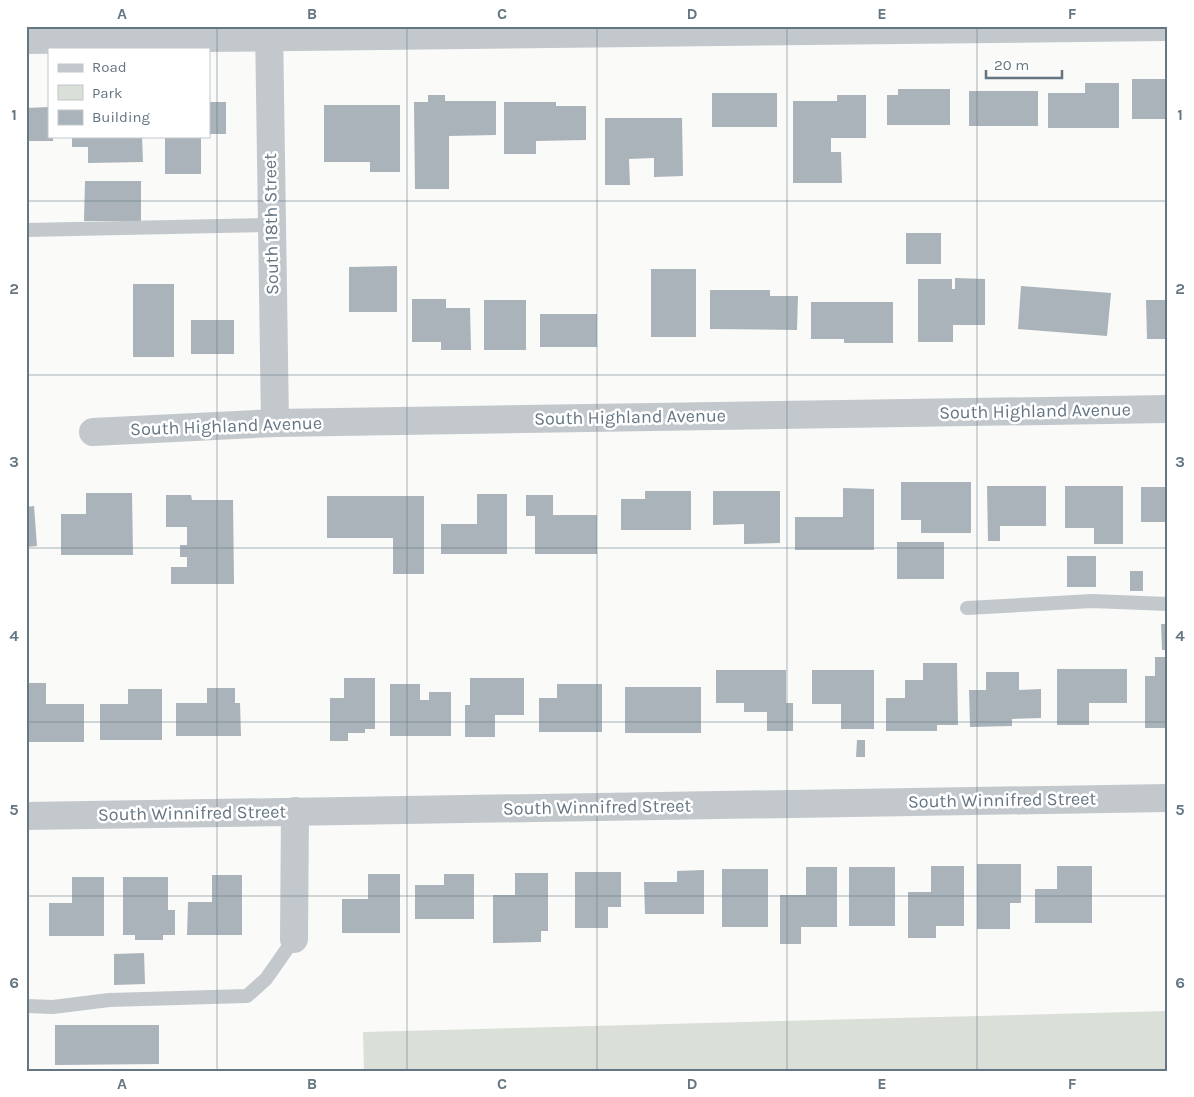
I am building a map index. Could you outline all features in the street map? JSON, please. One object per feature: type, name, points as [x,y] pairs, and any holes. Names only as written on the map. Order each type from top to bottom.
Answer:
[{"type":"street","points":[[26,40],[269,32],[1168,27]]},
{"type":"street","name":"South 18th Street","points":[[269,32],[274,423]]},
{"type":"street","name":"South Highland Avenue","points":[[93,432],[274,423],[1168,410]]},
{"type":"street","name":"South Winnifred Street","points":[[26,816],[1168,798]]},
{"type":"street","points":[[294,939],[295,811]]},
{"type":"lane","points":[[26,230],[271,225]]},
{"type":"lane","points":[[967,608],[1092,601],[1168,604]]},
{"type":"lane","points":[[26,1006],[54,1007],[109,1000],[247,996],[266,979],[294,939]]},
{"type":"green space","points":[[1168,1011],[1168,1071],[364,1071],[363,1032]]},
{"type":"building","points":[[1132,79],[1168,79],[1168,119],[1132,119]]},
{"type":"building","points":[[1085,83],[1119,83],[1119,128],[1048,128],[1048,93],[1085,93]]},
{"type":"building","points":[[898,89],[950,89],[950,125],[887,125],[887,95],[898,95]]},
{"type":"building","points":[[969,91],[1038,91],[1038,126],[969,126]]},
{"type":"building","points":[[712,93],[777,93],[777,127],[712,127]]},
{"type":"building","points":[[428,95],[445,95],[445,101],[496,101],[496,135],[449,136],[449,189],[415,189],[414,102],[428,102]]},
{"type":"building","points":[[837,95],[866,95],[866,138],[831,138],[831,152],[841,152],[842,183],[793,183],[793,101],[837,101]]},
{"type":"building","points":[[210,102],[226,102],[226,134],[210,134]]},
{"type":"building","points":[[504,102],[556,102],[556,106],[586,106],[586,140],[536,141],[536,154],[504,154]]},
{"type":"building","points":[[324,105],[400,105],[400,172],[370,172],[370,162],[324,162]]},
{"type":"building","points":[[48,107],[48,138],[53,138],[53,141],[29,141],[29,147],[26,147],[26,108]]},
{"type":"building","points":[[605,118],[682,118],[683,176],[654,177],[654,158],[629,159],[630,185],[605,185]]},
{"type":"building","points":[[72,138],[142,138],[143,162],[88,163],[88,147],[72,147]]},
{"type":"building","points":[[165,138],[201,138],[201,174],[165,174]]},
{"type":"building","points":[[85,181],[141,181],[141,221],[84,221]]},
{"type":"building","points":[[906,233],[941,233],[941,264],[906,264]]},
{"type":"building","points":[[397,266],[397,312],[349,312],[349,267]]},
{"type":"building","points":[[651,269],[696,269],[696,337],[651,337]]},
{"type":"building","points":[[955,278],[985,279],[985,325],[953,325],[953,342],[918,342],[918,279],[952,279],[952,289],[955,289]]},
{"type":"building","points":[[133,284],[174,284],[174,357],[133,357]]},
{"type":"building","points":[[1021,286],[1111,293],[1107,336],[1018,329]]},
{"type":"building","points":[[710,290],[770,290],[770,296],[798,296],[797,330],[710,329]]},
{"type":"building","points":[[412,299],[446,299],[446,308],[470,308],[471,350],[441,350],[441,342],[412,342]]},
{"type":"building","points":[[484,300],[526,300],[526,350],[484,350]]},
{"type":"building","points":[[1146,300],[1168,300],[1168,339],[1147,339]]},
{"type":"building","points":[[811,302],[893,302],[893,343],[844,343],[844,339],[811,339]]},
{"type":"building","points":[[540,314],[597,314],[597,347],[540,347]]},
{"type":"building","points":[[191,320],[234,320],[234,354],[191,354]]},
{"type":"building","points":[[901,482],[971,482],[971,533],[921,533],[921,520],[901,520]]},
{"type":"building","points":[[987,486],[1046,486],[1046,526],[1000,526],[1000,541],[988,541]]},
{"type":"building","points":[[1065,486],[1123,486],[1123,544],[1094,544],[1094,528],[1065,528]]},
{"type":"building","points":[[1141,487],[1168,487],[1168,522],[1141,522]]},
{"type":"building","points":[[843,488],[874,489],[874,550],[795,550],[795,517],[843,517]]},
{"type":"building","points":[[645,491],[691,491],[691,530],[621,530],[621,499],[645,499]]},
{"type":"building","points":[[713,491],[780,491],[780,543],[744,544],[744,524],[713,525]]},
{"type":"building","points":[[86,493],[132,493],[133,555],[61,555],[61,514],[86,514]]},
{"type":"building","points":[[477,494],[507,494],[507,554],[441,554],[441,524],[477,524]]},
{"type":"building","points":[[166,495],[191,495],[192,500],[233,500],[234,584],[171,584],[171,567],[187,567],[187,557],[180,557],[180,545],[187,545],[187,527],[166,527]]},
{"type":"building","points":[[526,495],[553,495],[553,515],[597,515],[597,554],[535,554],[535,516],[526,516]]},
{"type":"building","points":[[327,496],[424,496],[424,574],[393,574],[393,538],[327,538]]},
{"type":"building","points":[[34,506],[37,546],[26,547],[26,507]]},
{"type":"building","points":[[897,542],[944,542],[944,579],[897,579]]},
{"type":"building","points":[[1067,556],[1096,556],[1096,587],[1067,587]]},
{"type":"building","points":[[1130,571],[1143,571],[1143,591],[1130,591]]},
{"type":"building","points":[[1161,624],[1168,624],[1168,650],[1162,650]]},
{"type":"building","points":[[1155,657],[1168,657],[1168,728],[1145,728],[1145,676],[1155,676]]},
{"type":"building","points":[[923,663],[957,663],[958,725],[937,725],[937,731],[886,731],[886,698],[905,698],[905,680],[923,680]]},
{"type":"building","points":[[1057,669],[1127,669],[1127,703],[1089,703],[1089,725],[1057,725]]},
{"type":"building","points":[[716,670],[786,670],[786,703],[793,703],[793,731],[767,731],[767,712],[744,712],[744,703],[716,703]]},
{"type":"building","points":[[812,670],[874,670],[874,729],[841,729],[841,704],[812,704]]},
{"type":"building","points":[[986,672],[1019,672],[1019,690],[1041,689],[1041,718],[1012,719],[1012,726],[970,727],[969,690],[986,690]]},
{"type":"building","points":[[344,678],[375,678],[375,729],[365,729],[365,733],[348,733],[348,741],[330,741],[330,698],[344,698]]},
{"type":"building","points":[[470,678],[524,678],[524,715],[495,715],[495,737],[465,737],[465,705],[470,705]]},
{"type":"building","points":[[26,683],[46,683],[46,704],[84,704],[84,742],[26,742]]},
{"type":"building","points":[[390,684],[420,684],[420,700],[429,700],[429,692],[451,692],[451,736],[390,736]]},
{"type":"building","points":[[557,684],[602,684],[602,732],[539,732],[539,698],[557,698]]},
{"type":"building","points":[[625,687],[701,687],[701,733],[625,733]]},
{"type":"building","points":[[207,688],[235,688],[235,703],[240,703],[241,736],[176,736],[176,703],[207,703]]},
{"type":"building","points":[[128,689],[162,689],[162,740],[100,740],[100,704],[128,704]]},
{"type":"building","points":[[857,740],[865,740],[865,757],[856,757]]},
{"type":"building","points":[[977,864],[1021,864],[1021,903],[1010,903],[1010,929],[977,929]]},
{"type":"building","points":[[931,866],[964,866],[964,926],[936,926],[936,938],[908,938],[908,892],[931,892]]},
{"type":"building","points":[[1057,866],[1092,866],[1092,923],[1035,923],[1035,889],[1057,889]]},
{"type":"building","points":[[806,867],[837,867],[837,927],[801,927],[801,944],[780,944],[780,895],[806,895]]},
{"type":"building","points":[[849,867],[895,867],[895,926],[849,926]]},
{"type":"building","points":[[722,869],[768,869],[768,927],[722,927]]},
{"type":"building","points":[[704,870],[704,914],[645,914],[644,882],[677,882],[677,871]]},
{"type":"building","points":[[575,872],[621,872],[621,907],[608,907],[608,928],[575,928]]},
{"type":"building","points":[[515,873],[548,873],[548,931],[541,931],[541,942],[493,943],[493,895],[515,895]]},
{"type":"building","points":[[368,874],[400,874],[400,933],[342,933],[342,899],[368,899]]},
{"type":"building","points":[[444,874],[474,874],[474,919],[415,919],[415,885],[444,885]]},
{"type":"building","points":[[212,875],[242,875],[242,935],[187,935],[188,902],[212,902]]},
{"type":"building","points":[[72,877],[104,877],[104,936],[49,936],[49,903],[72,903]]},
{"type":"building","points":[[123,877],[168,877],[168,910],[175,910],[175,935],[163,935],[163,940],[135,940],[135,935],[123,935]]},
{"type":"building","points":[[26,883],[29,883],[29,916],[26,916]]},
{"type":"building","points":[[144,953],[145,984],[114,985],[114,954]]},
{"type":"building","points":[[55,1025],[159,1025],[159,1064],[55,1065]]}]
